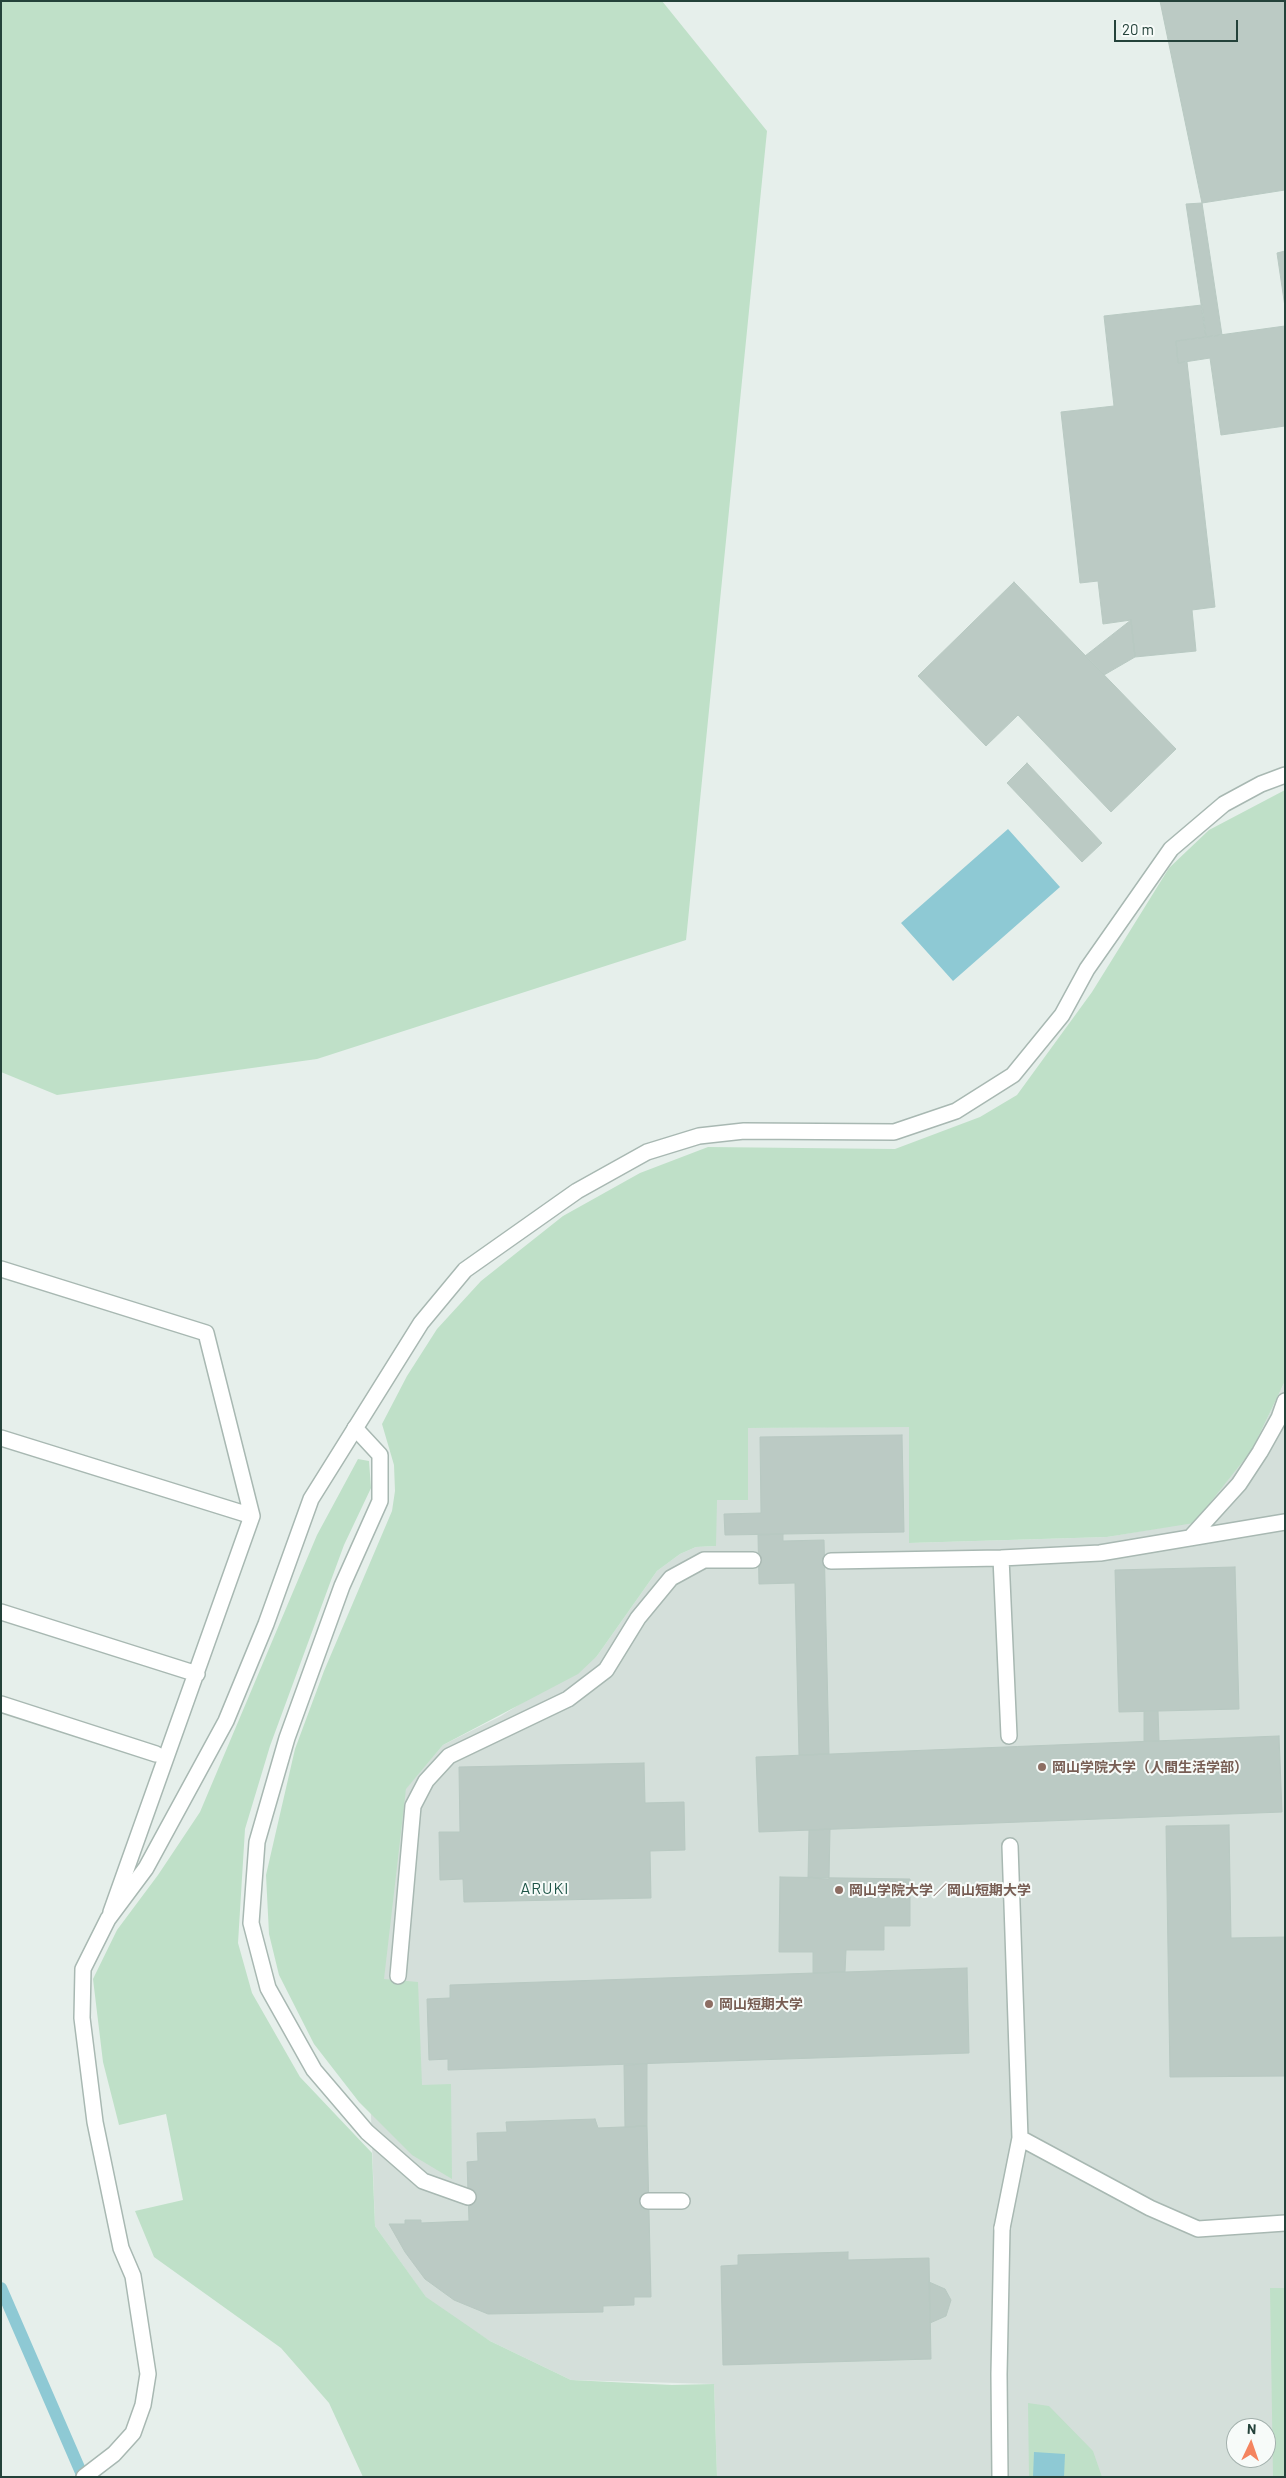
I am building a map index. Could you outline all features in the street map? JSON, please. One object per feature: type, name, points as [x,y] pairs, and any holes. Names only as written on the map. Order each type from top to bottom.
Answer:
[{"type":"street","points":[[108,1919],[146,1868],[226,1721],[266,1624],[310,1499],[421,1322],[465,1270],[577,1190],[647,1152],[699,1136],[744,1131],[894,1132],[956,1111],[1013,1075],[1062,1014],[1086,969],[1171,849],[1224,804],[1261,784],[1285,775]]},
{"type":"street","points":[[1,1269],[206,1333],[252,1516],[108,1919],[83,1969],[82,2018],[95,2122],[121,2248],[133,2276],[148,2374],[143,2405],[132,2433],[114,2454],[89,2473]]},
{"type":"street","points":[[1190,1538],[1239,1484],[1279,1418],[1285,1401]]},
{"type":"street","points":[[355,1428],[380,1455],[380,1501],[342,1586],[287,1738],[257,1842],[251,1923],[268,1988],[314,2070],[367,2132],[423,2181],[468,2197]]},
{"type":"street","points":[[1,1438],[252,1516]]},
{"type":"street","points":[[832,1561],[1001,1558],[1100,1553],[1285,1522]]},
{"type":"street","points":[[1001,1558],[1009,1736]]},
{"type":"street","points":[[398,1976],[413,1806],[426,1781],[449,1756],[568,1699],[606,1670],[638,1618],[671,1578],[704,1560],[752,1560]]},
{"type":"street","points":[[1,1612],[197,1674]]},
{"type":"street","points":[[1,1704],[156,1754]]},
{"type":"street","points":[[1000,2477],[999,2374],[1002,2228],[1020,2138],[1010,1846]]},
{"type":"street","points":[[1020,2138],[1150,2208],[1198,2229],[1285,2223]]},
{"type":"street","points":[[648,2201],[682,2201]]},
{"type":"shaded area","name":"岡山学院大学／岡山短期大学","points":[[1285,1381],[1285,2477],[717,2477],[714,2384],[571,2380],[490,2341],[430,2303],[375,2226],[366,1980],[406,1788],[443,1745],[501,1716],[597,1656],[657,1571],[680,1554],[696,1547],[716,1546],[716,1500],[748,1500],[748,1428],[909,1426],[909,1543],[1107,1537],[1194,1522],[1252,1450]]},
{"type":"green space","points":[[1,1],[662,1],[767,131],[686,940],[317,1059],[57,1095],[1,1072]]},
{"type":"green space","points":[[1285,790],[1285,1381],[1252,1450],[1194,1523],[1107,1537],[909,1543],[909,1427],[748,1428],[748,1500],[717,1500],[716,1546],[696,1547],[680,1554],[657,1571],[597,1656],[578,1674],[443,1745],[406,1789],[384,1979],[418,1982],[422,2085],[451,2084],[452,2179],[412,2155],[359,2102],[314,2044],[279,1975],[269,1934],[266,1875],[295,1749],[324,1671],[392,1511],[395,1491],[394,1465],[382,1424],[407,1376],[437,1329],[481,1281],[563,1216],[640,1173],[708,1147],[895,1149],[980,1117],[1017,1095],[1092,992],[1169,868],[1209,830]]},
{"type":"green space","points":[[358,1459],[369,1461],[371,1488],[344,1545],[270,1746],[245,1829],[238,1943],[252,1993],[300,2077],[372,2153],[375,2226],[426,2297],[490,2341],[571,2380],[672,2385],[714,2384],[717,2477],[363,2477],[329,2403],[281,2348],[154,2257],[135,2211],[183,2200],[166,2114],[119,2125],[103,2062],[93,1979],[117,1930],[158,1875],[200,1812],[317,1535]]},
{"type":"green space","points":[[1270,2288],[1285,2288],[1285,2477],[1273,2477],[1273,2468],[1276,2468],[1276,2418],[1272,2418]]},
{"type":"green space","points":[[1028,2403],[1049,2406],[1093,2451],[1102,2477],[1029,2477]]},
{"type":"water","points":[[1008,829],[1060,887],[953,981],[901,923]]},
{"type":"water","points":[[1034,2452],[1065,2454],[1064,2477],[1033,2477]]},
{"type":"building","points":[[1160,1],[1285,1],[1285,190],[1202,203]]},
{"type":"building","points":[[1202,203],[1222,335],[1206,337],[1186,204]]},
{"type":"building","points":[[1285,251],[1285,307],[1277,253]]},
{"type":"building","points":[[1202,305],[1206,337],[1176,341],[1178,363],[1187,362],[1215,607],[1192,610],[1196,651],[1135,657],[1131,620],[1103,624],[1098,581],[1080,583],[1061,412],[1114,406],[1104,316]]},
{"type":"building","points":[[1285,326],[1285,426],[1221,435],[1210,358],[1178,363],[1176,341]]},
{"type":"building","points":[[1014,582],[1176,749],[1111,812],[1018,715],[986,746],[918,676]]},
{"type":"building","points":[[1131,620],[1135,657],[1104,675],[1085,656]]},
{"type":"building","points":[[1027,763],[1102,843],[1082,862],[1007,783]]},
{"type":"building","points":[[902,1435],[904,1532],[725,1535],[724,1514],[761,1513],[760,1437]]},
{"type":"building","points":[[783,1534],[783,1541],[824,1540],[829,1754],[799,1755],[795,1583],[759,1584],[758,1535]]},
{"type":"building","points":[[1235,1567],[1239,1709],[1119,1712],[1115,1570]]},
{"type":"building","points":[[1144,1711],[1158,1711],[1159,1741],[1144,1741]]},
{"type":"building","points":[[1279,1736],[1282,1812],[759,1832],[756,1757]]},
{"type":"building","points":[[644,1763],[645,1803],[684,1802],[685,1850],[650,1851],[651,1898],[464,1902],[463,1879],[440,1880],[439,1832],[460,1832],[459,1767]]},
{"type":"building","points":[[1229,1825],[1231,1938],[1285,1937],[1285,2076],[1170,2077],[1166,1826]]},
{"type":"building","points":[[830,1829],[829,1879],[808,1878],[809,1830]]},
{"type":"building","points":[[780,1877],[910,1879],[910,1926],[884,1926],[884,1950],[846,1950],[845,1972],[813,1973],[813,1952],[779,1952]]},
{"type":"building","points":[[967,1968],[969,2053],[448,2070],[448,2059],[429,2060],[427,1999],[450,1998],[450,1985]]},
{"type":"building","points":[[647,2064],[647,2126],[625,2127],[624,2065]]},
{"type":"building","points":[[595,2119],[598,2128],[647,2126],[651,2297],[634,2297],[634,2305],[603,2306],[603,2312],[488,2314],[454,2300],[425,2279],[405,2252],[389,2224],[405,2224],[405,2220],[421,2220],[421,2223],[469,2221],[467,2162],[478,2161],[477,2133],[507,2132],[506,2122]]},
{"type":"building","points":[[848,2252],[848,2260],[929,2258],[931,2359],[723,2365],[721,2266],[738,2265],[738,2255]]},
{"type":"building","points":[[929,2282],[945,2289],[951,2300],[946,2316],[930,2323]]},
{"type":"waterway","points":[[1,2288],[83,2477]]},
{"type":"place","name":"岡山学院大学（人間生活学部）","points":[[1042,1767]]},
{"type":"place","name":"岡山学院大学／岡山短期大学","points":[[839,1890]]},
{"type":"place","name":"岡山短期大学","points":[[709,2004]]},
{"type":"district","name":"ARUKI","points":[[545,1889]]}]
